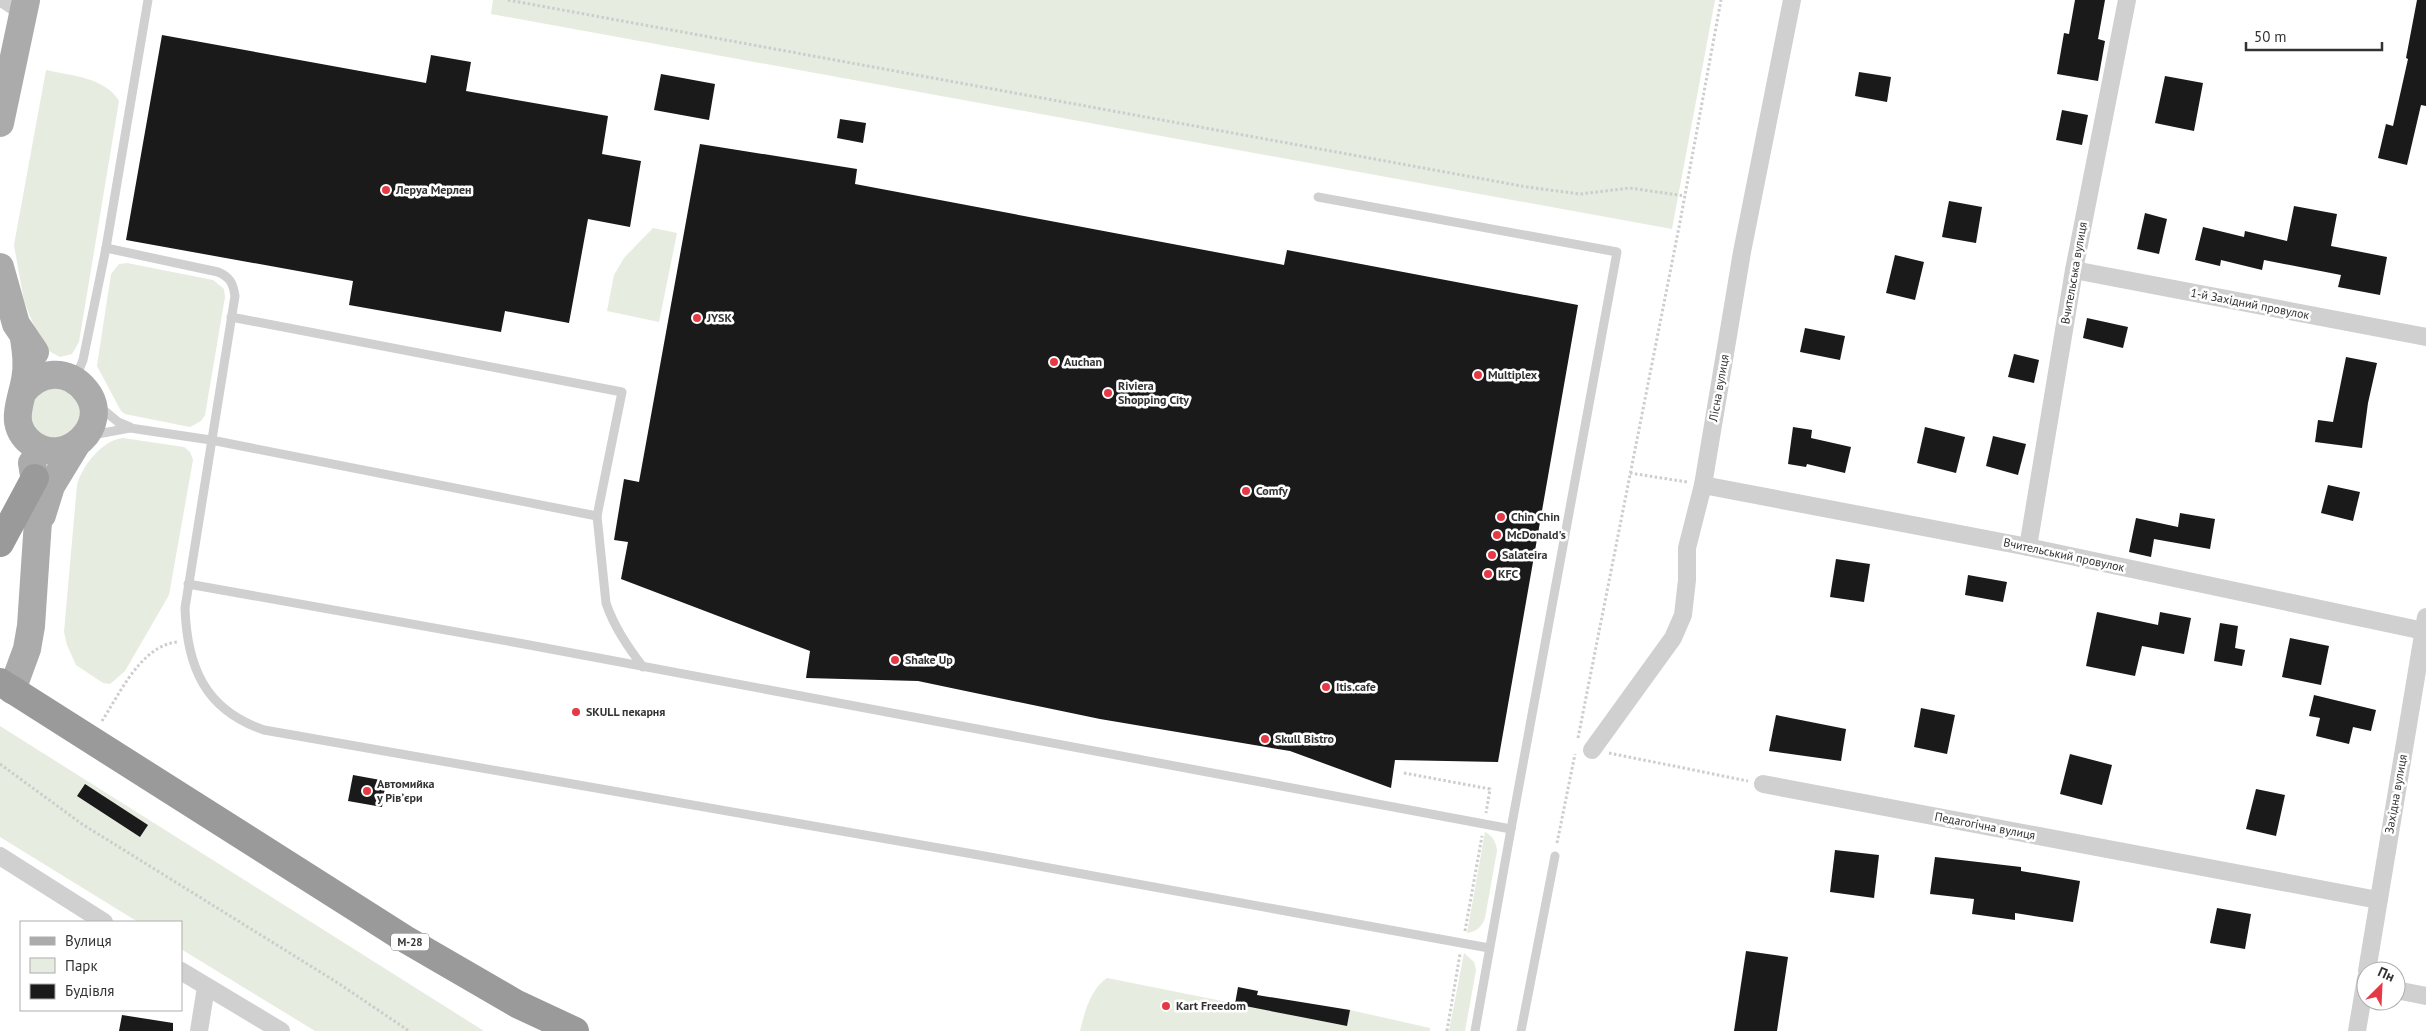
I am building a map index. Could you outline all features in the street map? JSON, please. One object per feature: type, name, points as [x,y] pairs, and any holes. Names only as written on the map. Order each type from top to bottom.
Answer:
[{"type":"highway","points":[[0,543],[35,478]]},
{"type":"highway","name":"М-28","points":[[6,686],[405,939],[517,1004],[575,1031]]},
{"type":"main road","points":[[0,120],[18,4]]},
{"type":"main road","points":[[0,267],[16,324],[24,338],[42,359],[76,383],[92,403],[92,422],[52,486],[39,531]]},
{"type":"main road","points":[[6,686],[27,649],[39,531],[39,506],[35,478],[30,455],[16,412],[27,366],[24,338]]},
{"type":"main road","points":[[22,393],[28,385],[45,375],[76,383]]},
{"type":"main road","points":[[21,431],[33,444],[41,449],[58,451],[79,442]]},
{"type":"street","name":"Лісна вулиця","points":[[1592,750],[1646,679],[1677,630],[1683,615],[1687,580],[1687,548],[1703,485],[1742,252],[1792,0]]},
{"type":"street","name":"Вчительська вулиця","points":[[2028,547],[2074,270],[2128,0]]},
{"type":"street","name":"1-й Західний провулок","points":[[2074,270],[2426,337]]},
{"type":"street","name":"Вчительський провулок","points":[[1703,485],[2425,624]]},
{"type":"street","name":"Західна вулиця","points":[[2369,961],[2425,624]]},
{"type":"street","name":"Педагогічна вулиця","points":[[1763,784],[2378,900]]},
{"type":"street","points":[[0,856],[102,921]]},
{"type":"street","points":[[182,972],[281,1031]]},
{"type":"street","points":[[199,1031],[206,987]]},
{"type":"street","points":[[2406,992],[2426,996]]},
{"type":"street","name":"Західна вулиця","points":[[2357,1031],[2360,1011]]},
{"type":"lane","points":[[130,428],[107,414],[76,383],[83,360],[106,248],[148,0]]},
{"type":"lane","points":[[1318,197],[1617,252],[1475,1031]]},
{"type":"lane","points":[[106,248],[218,272],[227,276],[233,284],[235,296],[188,584],[186,608],[188,640],[198,677],[208,692],[230,714],[254,726],[272,732],[1489,948]]},
{"type":"lane","points":[[231,317],[622,392],[597,516],[603,589],[610,616],[623,640],[643,667]]},
{"type":"lane","points":[[79,442],[106,431],[130,428],[211,440],[597,516]]},
{"type":"lane","points":[[188,584],[1511,829]]},
{"type":"lane","points":[[1521,1031],[1555,856]]},
{"type":"path","points":[[508,0],[1527,187],[1580,194],[1630,188],[1685,196]]},
{"type":"path","points":[[1555,856],[1685,196],[1721,0]]},
{"type":"path","points":[[1630,473],[1703,485]]},
{"type":"path","points":[[89,740],[133,674],[151,652],[166,643],[188,640]]},
{"type":"path","points":[[1592,750],[1763,784]]},
{"type":"path","points":[[0,764],[82,824],[338,983],[409,1031]]},
{"type":"path","points":[[1404,773],[1490,789],[1486,812]]},
{"type":"path","points":[[1465,933],[1482,832]]},
{"type":"path","points":[[1447,1031],[1461,952]]},
{"type":"green space","points":[[493,0],[1715,0],[1672,229],[491,14]]},
{"type":"green space","points":[[46,70],[96,82],[113,93],[119,101],[79,342],[72,354],[60,357],[49,351],[36,331],[24,301],[14,245]]},
{"type":"green space","points":[[653,228],[677,233],[659,322],[607,311],[614,275],[624,258]]},
{"type":"green space","points":[[127,263],[213,280],[224,289],[225,297],[205,415],[201,421],[190,427],[125,414],[121,411],[97,366],[111,274],[119,264]]},
{"type":"green space","points":[[43,383],[82,393],[81,435],[41,442],[24,406]]},
{"type":"green space","points":[[123,438],[184,447],[190,452],[193,460],[169,595],[125,671],[110,684],[103,683],[76,665],[67,645],[64,632],[77,485],[83,470],[94,455],[108,444]]},
{"type":"green space","points":[[0,726],[484,1031],[315,1031],[182,950],[182,921],[136,921],[0,837]]},
{"type":"green space","points":[[1485,832],[1494,840],[1497,851],[1485,918],[1478,928],[1467,933]]},
{"type":"green space","points":[[1464,953],[1474,962],[1476,970],[1465,1031],[1449,1031]]},
{"type":"green space","name":"Kart Freedom","points":[[1107,978],[1347,1026],[1350,1010],[1430,1028],[1430,1031],[1080,1031],[1092,995]]},
{"type":"building","points":[[2075,0],[2105,0],[2098,39],[2105,41],[2098,81],[2057,74],[2064,33],[2069,34]]},
{"type":"building","points":[[2417,0],[2426,0],[2426,106],[2421,105],[2407,165],[2378,158],[2386,124],[2393,126],[2408,59],[2406,58]]},
{"type":"building","name":"Леруа Мерлен","points":[[162,35],[426,83],[431,55],[471,62],[466,91],[608,116],[602,154],[641,161],[630,227],[588,219],[569,323],[505,311],[501,332],[349,305],[353,281],[126,240]]},
{"type":"building","points":[[1859,72],[1891,77],[1887,102],[1855,96]]},
{"type":"building","points":[[661,74],[715,84],[709,120],[654,110]]},
{"type":"building","points":[[2165,76],[2203,83],[2194,131],[2155,123]]},
{"type":"building","points":[[2062,110],[2088,115],[2082,145],[2056,140]]},
{"type":"building","points":[[840,119],[866,123],[863,143],[837,138]]},
{"type":"building","name":"Riviera Shopping City","points":[[700,144],[857,169],[855,184],[1284,265],[1287,250],[1578,305],[1498,762],[1395,760],[1391,788],[1290,751],[1100,719],[918,681],[806,678],[810,651],[621,579],[628,542],[614,540],[624,479],[639,482]]},
{"type":"building","points":[[1949,201],[1982,207],[1976,243],[1942,237]]},
{"type":"building","points":[[2294,206],[2337,214],[2331,246],[2387,257],[2380,295],[2338,287],[2341,275],[2264,260],[2262,270],[2221,260],[2220,266],[2195,260],[2203,227],[2244,237],[2245,231],[2287,241]]},
{"type":"building","points":[[2145,213],[2167,219],[2159,254],[2137,249]]},
{"type":"building","points":[[1895,255],[1924,262],[1915,300],[1886,293]]},
{"type":"building","points":[[2087,318],[2128,327],[2123,348],[2083,338]]},
{"type":"building","points":[[1805,328],[1845,336],[1840,360],[1800,352]]},
{"type":"building","points":[[2014,354],[2039,360],[2034,383],[2008,377]]},
{"type":"building","points":[[2346,357],[2377,363],[2368,403],[2362,448],[2315,442],[2318,420],[2333,422]]},
{"type":"building","points":[[1793,427],[1812,430],[1811,438],[1851,447],[1845,473],[1807,464],[1806,467],[1788,464]]},
{"type":"building","points":[[1925,427],[1965,437],[1956,473],[1917,463]]},
{"type":"building","points":[[1993,436],[2026,444],[2018,475],[1986,466]]},
{"type":"building","points":[[2328,485],[2360,492],[2353,521],[2321,513]]},
{"type":"building","points":[[2180,513],[2215,519],[2210,549],[2154,539],[2151,557],[2129,552],[2136,518],[2178,527]]},
{"type":"building","points":[[1836,559],[1870,564],[1864,602],[1830,597]]},
{"type":"building","points":[[1968,575],[2007,582],[2003,602],[1965,595]]},
{"type":"building","points":[[2097,612],[2158,625],[2160,612],[2191,618],[2184,654],[2142,646],[2135,676],[2086,666]]},
{"type":"building","points":[[2220,623],[2238,626],[2235,648],[2245,650],[2242,666],[2214,661]]},
{"type":"building","points":[[2290,638],[2329,646],[2321,685],[2282,677]]},
{"type":"building","points":[[2314,695],[2376,710],[2371,731],[2353,727],[2349,744],[2316,736],[2320,718],[2309,716]]},
{"type":"building","points":[[1921,708],[1955,715],[1947,754],[1914,747]]},
{"type":"building","points":[[1776,715],[1846,729],[1841,761],[1769,751]]},
{"type":"building","points":[[2070,754],[2112,765],[2102,805],[2060,794]]},
{"type":"building","name":"Автомийка у Рівʼєри","points":[[353,775],[386,781],[382,807],[348,801]]},
{"type":"building","points":[[85,784],[148,825],[140,837],[77,796]]},
{"type":"building","points":[[2256,789],[2285,795],[2276,836],[2246,829]]},
{"type":"building","points":[[1835,850],[1879,855],[1874,898],[1830,892]]},
{"type":"building","points":[[1935,857],[2021,867],[2021,871],[2080,881],[2073,922],[2015,913],[2015,920],[1972,914],[1974,899],[1930,894]]},
{"type":"building","points":[[2217,908],[2251,914],[2245,949],[2210,943]]},
{"type":"building","points":[[1746,951],[1788,957],[1777,1031],[1734,1031]]},
{"type":"building","points":[[1238,987],[1258,991],[1257,995],[1350,1010],[1347,1026],[1235,1004]]},
{"type":"building","points":[[122,1015],[173,1023],[173,1031],[119,1031]]},
{"type":"place","name":"Леруа Мерлен","points":[[386,190]]},
{"type":"place","name":"JYSK","points":[[697,318]]},
{"type":"place","name":"Auchan","points":[[1054,362]]},
{"type":"place","name":"Multiplex","points":[[1478,375]]},
{"type":"place","name":"Riviera Shopping City","points":[[1108,393]]},
{"type":"place","name":"Comfy","points":[[1246,491]]},
{"type":"place","name":"Chin Chin","points":[[1501,517]]},
{"type":"place","name":"McDonald's","points":[[1497,535]]},
{"type":"place","name":"Salateira","points":[[1492,555]]},
{"type":"place","name":"KFC","points":[[1488,574]]},
{"type":"place","name":"Shake Up","points":[[895,660]]},
{"type":"place","name":"Itis.cafe","points":[[1326,687]]},
{"type":"place","name":"SKULL пекарня","points":[[576,712]]},
{"type":"place","name":"Skull Bistro","points":[[1265,739]]},
{"type":"place","name":"Автомийка у Рівʼєри","points":[[367,791]]},
{"type":"place","name":"Kart Freedom","points":[[1166,1006]]}]
